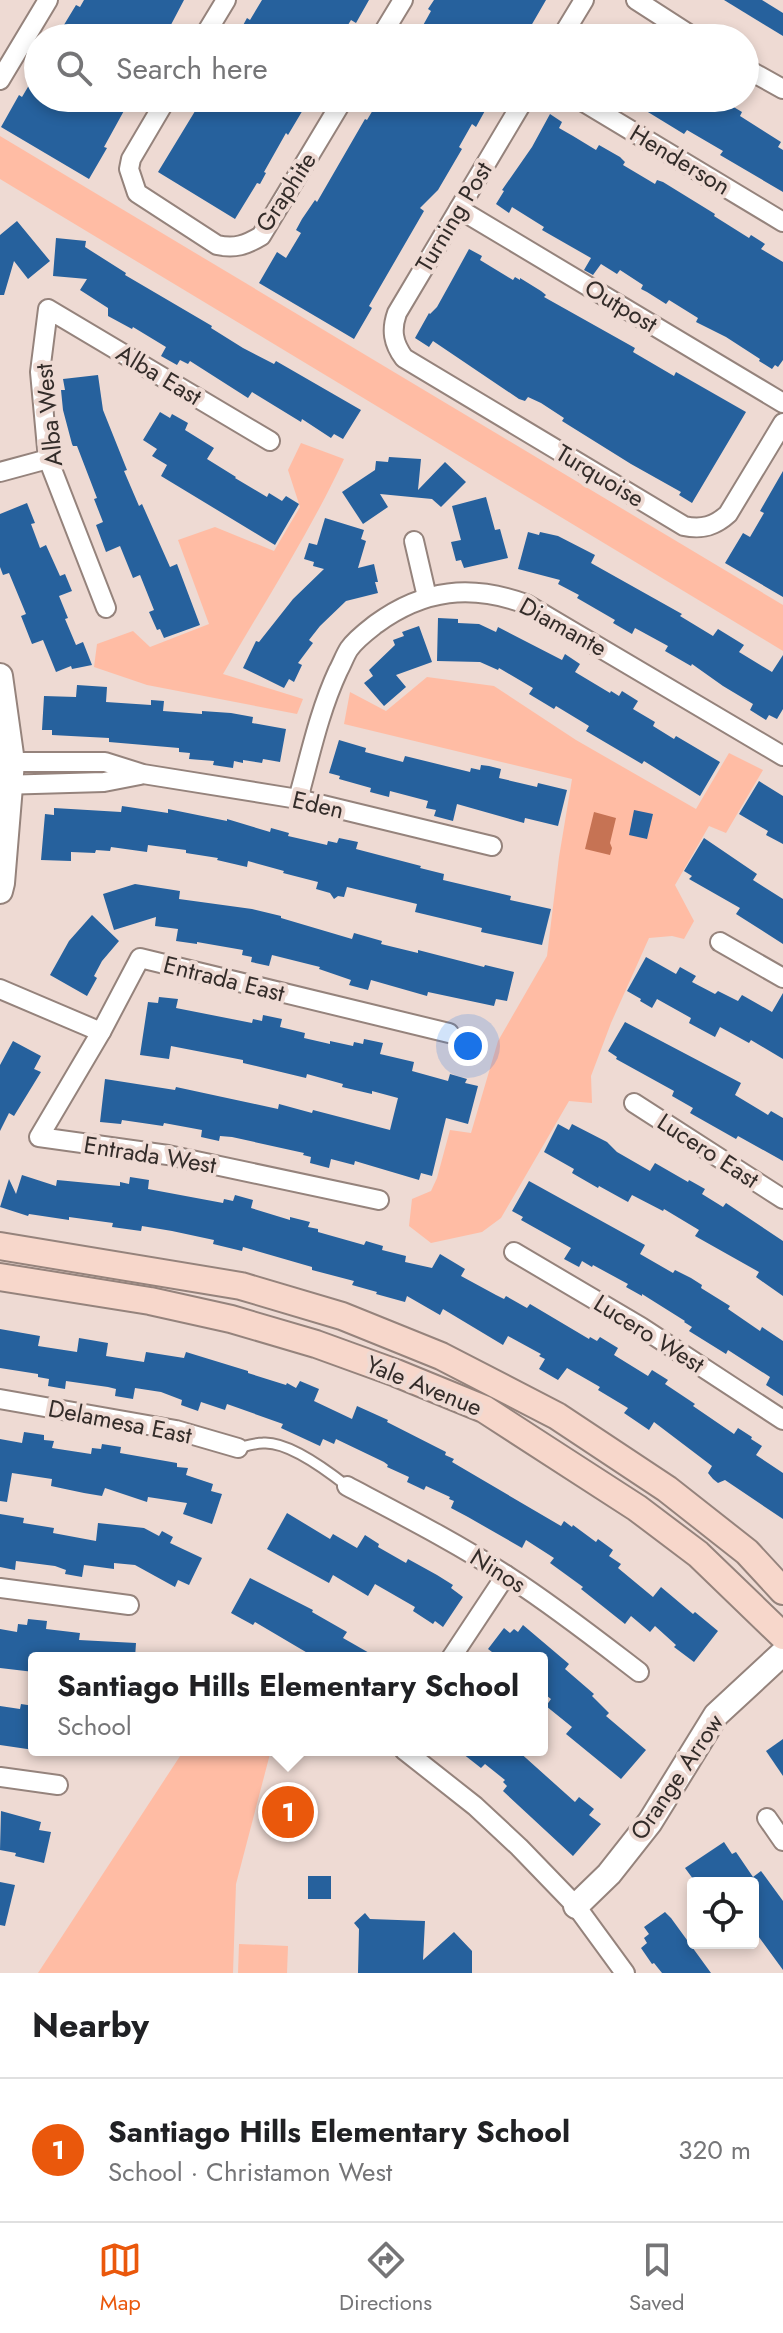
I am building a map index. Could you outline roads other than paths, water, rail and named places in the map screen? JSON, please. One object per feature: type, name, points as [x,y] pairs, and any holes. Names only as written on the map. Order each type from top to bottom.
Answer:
[{"type":"main road","name":"Yale Avenue","points":[[0,1246],[241,1286],[342,1316],[441,1356],[557,1416],[667,1489],[747,1552],[783,1591]]},
{"type":"main road","name":"Yale Avenue","points":[[0,1277],[150,1301],[231,1319],[316,1344],[484,1409],[662,1526],[698,1554],[783,1636]]},
{"type":"street","points":[[34,24],[48,0]]},
{"type":"street","points":[[211,24],[226,0]]},
{"type":"street","points":[[388,24],[403,0]]},
{"type":"street","points":[[569,24],[584,0]]},
{"type":"street","points":[[636,0],[673,24]]},
{"type":"street","points":[[0,80],[24,40]]},
{"type":"street","points":[[759,76],[783,89]]},
{"type":"street","name":"Graphite","points":[[159,112],[131,159],[129,169],[137,193],[217,245],[230,248],[246,245],[261,236],[336,112]]},
{"type":"street","name":"Turning Post","points":[[394,338],[393,325],[397,313],[517,112]]},
{"type":"street","name":"Henderson","points":[[600,112],[783,222]]},
{"type":"street","name":"Outpost","points":[[459,209],[783,403]]},
{"type":"street","name":"Alba East","points":[[48,309],[270,441]]},
{"type":"street","name":"Alba West","points":[[48,309],[40,372],[48,459],[106,608]]},
{"type":"street","name":"Turquoise","points":[[394,338],[404,358],[684,526],[696,528],[720,522],[728,514],[783,423]]},
{"type":"street","points":[[0,472],[48,459]]},
{"type":"street","points":[[414,541],[427,597]]},
{"type":"street","name":"Diamante","points":[[298,799],[324,702],[349,649],[365,632],[401,606],[454,592],[505,596],[526,604],[783,756]]},
{"type":"street","points":[[0,676],[6,773],[0,891]]},
{"type":"street","name":"Eden","points":[[6,773],[105,762],[143,774],[298,799],[492,846]]},
{"type":"street","points":[[720,942],[783,978]]},
{"type":"street","name":"Entrada East","points":[[101,1032],[140,958],[449,1033]]},
{"type":"street","points":[[0,989],[101,1032]]},
{"type":"street","name":"Entrada West","points":[[101,1032],[39,1137],[168,1155],[379,1200]]},
{"type":"street","name":"Lucero East","points":[[634,1103],[783,1199]]},
{"type":"street","name":"Lucero West","points":[[514,1252],[641,1327],[783,1420]]},
{"type":"street","name":"Delamesa East","points":[[0,1399],[176,1430],[238,1448]]},
{"type":"street","name":"Ninos","points":[[347,1486],[435,1532],[506,1575],[639,1672]]},
{"type":"street","points":[[455,1652],[506,1575]]},
{"type":"street","points":[[0,1588],[129,1605]]},
{"type":"street","name":"Orange Arrow","points":[[576,1906],[609,1874],[650,1822],[716,1715],[783,1653]]},
{"type":"street","points":[[412,1756],[475,1806],[519,1847],[576,1906],[625,1973]]},
{"type":"street","points":[[0,1777],[58,1785]]},
{"type":"street","points":[[767,1818],[783,1841]]},
{"type":"lane","points":[[238,1448],[266,1442],[296,1452],[325,1468],[347,1486]]},
{"type":"place","name":"Santiago Hills Elementary School","points":[[288,1812]]}]
